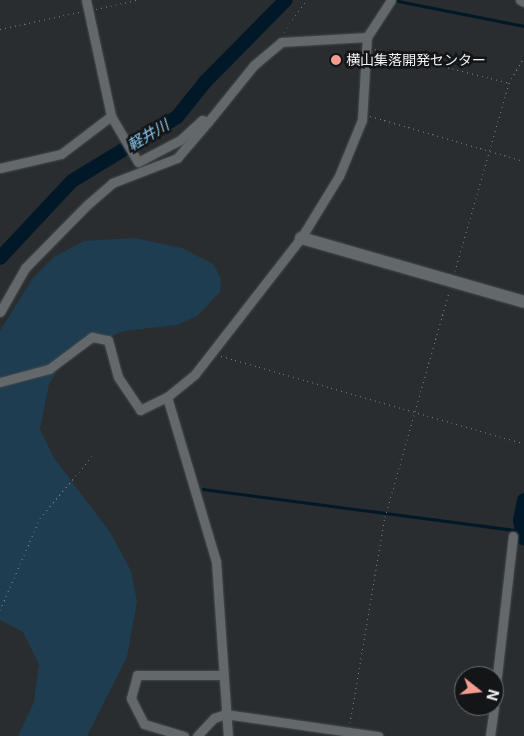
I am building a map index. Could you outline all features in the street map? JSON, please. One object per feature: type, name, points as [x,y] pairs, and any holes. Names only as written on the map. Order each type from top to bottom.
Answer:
[{"type":"street","points":[[86,0],[112,116],[134,159],[141,161],[180,140],[202,120],[208,122]]},
{"type":"street","points":[[0,382],[50,369],[85,340],[104,337],[111,346],[118,377],[136,408],[167,397],[195,374],[301,238],[339,176],[362,114],[367,41],[390,0]]},
{"type":"street","points":[[520,0],[524,2]]},
{"type":"street","points":[[0,312],[4,293],[25,268],[107,187],[177,158],[254,65],[286,40],[367,41]]},
{"type":"street","points":[[0,168],[61,154],[112,116]]},
{"type":"street","points":[[301,238],[524,302]]},
{"type":"street","points":[[167,397],[216,561],[222,675],[228,736]]},
{"type":"street","points":[[498,666],[513,536]]},
{"type":"street","points":[[184,736],[144,724],[131,698],[137,675],[222,675]]},
{"type":"street","points":[[197,736],[214,718],[225,714],[348,734],[378,736]]},
{"type":"street","points":[[490,736],[492,716]]},
{"type":"path","points":[[0,29],[136,0]]},
{"type":"path","points":[[286,40],[285,27],[306,0]]},
{"type":"path","points":[[367,41],[509,83]]},
{"type":"path","points":[[348,734],[385,517],[509,83],[524,57]]},
{"type":"path","points":[[362,114],[524,161]]},
{"type":"path","points":[[212,352],[414,413],[523,443]]},
{"type":"path","points":[[0,610],[40,518],[93,455]]},
{"type":"shaded area","points":[[134,238],[182,248],[213,264],[221,278],[220,292],[197,316],[177,325],[124,331],[84,347],[59,368],[49,384],[40,429],[54,458],[110,532],[131,571],[137,601],[127,657],[87,736],[18,736],[34,702],[39,664],[23,632],[0,620],[0,331],[33,278],[54,257],[84,241]]},
{"type":"waterway","name":"軽井川","points":[[0,258],[72,181],[177,117],[205,82],[286,0]]},
{"type":"waterway","points":[[393,0],[524,26]]},
{"type":"waterway","points":[[203,489],[522,531]]},
{"type":"waterway","points":[[524,500],[520,520],[524,539]]},
{"type":"place","name":"横山集落開発センター","points":[[336,60]]}]
